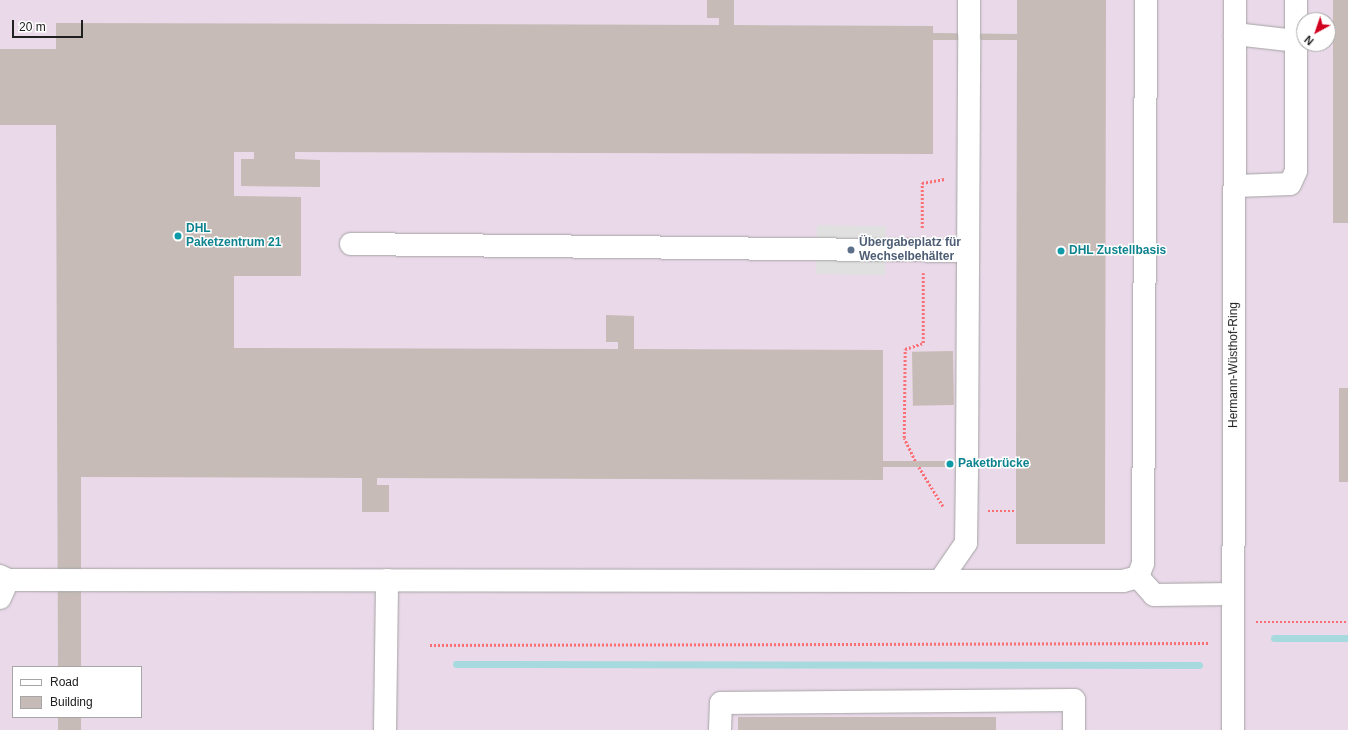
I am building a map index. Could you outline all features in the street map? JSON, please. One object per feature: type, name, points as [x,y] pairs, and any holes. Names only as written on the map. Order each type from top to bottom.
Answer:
[{"type":"street","points":[[940,581],[966,543],[969,0]]},
{"type":"street","points":[[1138,577],[1143,563],[1146,0]]},
{"type":"street","name":"Hermann-Wüsthof-Ring","points":[[1233,730],[1237,186],[1234,0]]},
{"type":"street","points":[[1296,0],[1296,12]]},
{"type":"street","points":[[1234,34],[1296,41]]},
{"type":"street","points":[[1237,186],[1290,184],[1296,171],[1296,52]]},
{"type":"street","points":[[351,244],[968,251]]},
{"type":"street","points":[[3,585],[387,580],[1123,581],[1138,577]]},
{"type":"street","points":[[1138,577],[1154,595],[1233,594]]},
{"type":"street","points":[[385,730],[387,580]]},
{"type":"street","points":[[720,730],[721,703],[1074,700],[1074,730]]},
{"type":"path","points":[[915,461],[904,438],[905,349],[923,343],[922,183],[944,179],[947,175]]},
{"type":"path","points":[[1263,622],[1348,622]]},
{"type":"path","points":[[430,645],[1209,643]]},
{"type":"shaded area","points":[[0,0],[1348,0],[1348,730],[0,730]]},
{"type":"shaded area","name":"Übergabeplatz für Wechselbehälter","points":[[817,225],[886,226],[885,275],[816,274]]},
{"type":"building","name":"DHL Paketzentrum 21","points":[[707,0],[734,0],[734,25],[933,26],[933,33],[1017,34],[1017,0],[1106,0],[1105,544],[1016,544],[1016,467],[883,467],[883,480],[377,478],[377,485],[389,485],[389,512],[362,512],[362,478],[81,477],[81,666],[58,666],[56,125],[0,125],[0,49],[56,49],[56,23],[719,25],[719,18],[707,18]],"holes":[[[933,40],[1017,40],[1016,461],[883,461],[883,350],[634,349],[634,316],[606,315],[606,342],[618,342],[618,349],[234,348],[234,276],[301,276],[301,197],[234,196],[234,152],[254,152],[254,159],[241,159],[241,186],[320,187],[320,160],[295,159],[295,152],[933,154]]]},
{"type":"building","points":[[1333,0],[1348,0],[1348,223],[1333,223],[1333,52],[1336,52],[1336,12],[1333,12]]},
{"type":"building","points":[[953,351],[954,405],[913,406],[912,352]]},
{"type":"building","points":[[1339,388],[1348,388],[1348,482],[1339,482]]},
{"type":"building","points":[[738,717],[996,717],[996,730],[738,730]]},
{"type":"building","points":[[58,718],[81,718],[81,730],[58,730]]},
{"type":"waterway","points":[[1274,638],[1348,638]]},
{"type":"waterway","points":[[456,664],[1199,665]]},
{"type":"place","name":"DHL Paketzentrum 21","points":[[178,236]]},
{"type":"place","name":"Übergabeplatz für Wechselbehälter","points":[[851,250]]},
{"type":"place","name":"DHL Zustellbasis","points":[[1061,251]]},
{"type":"place","name":"Paketbrücke","points":[[950,464]]}]
